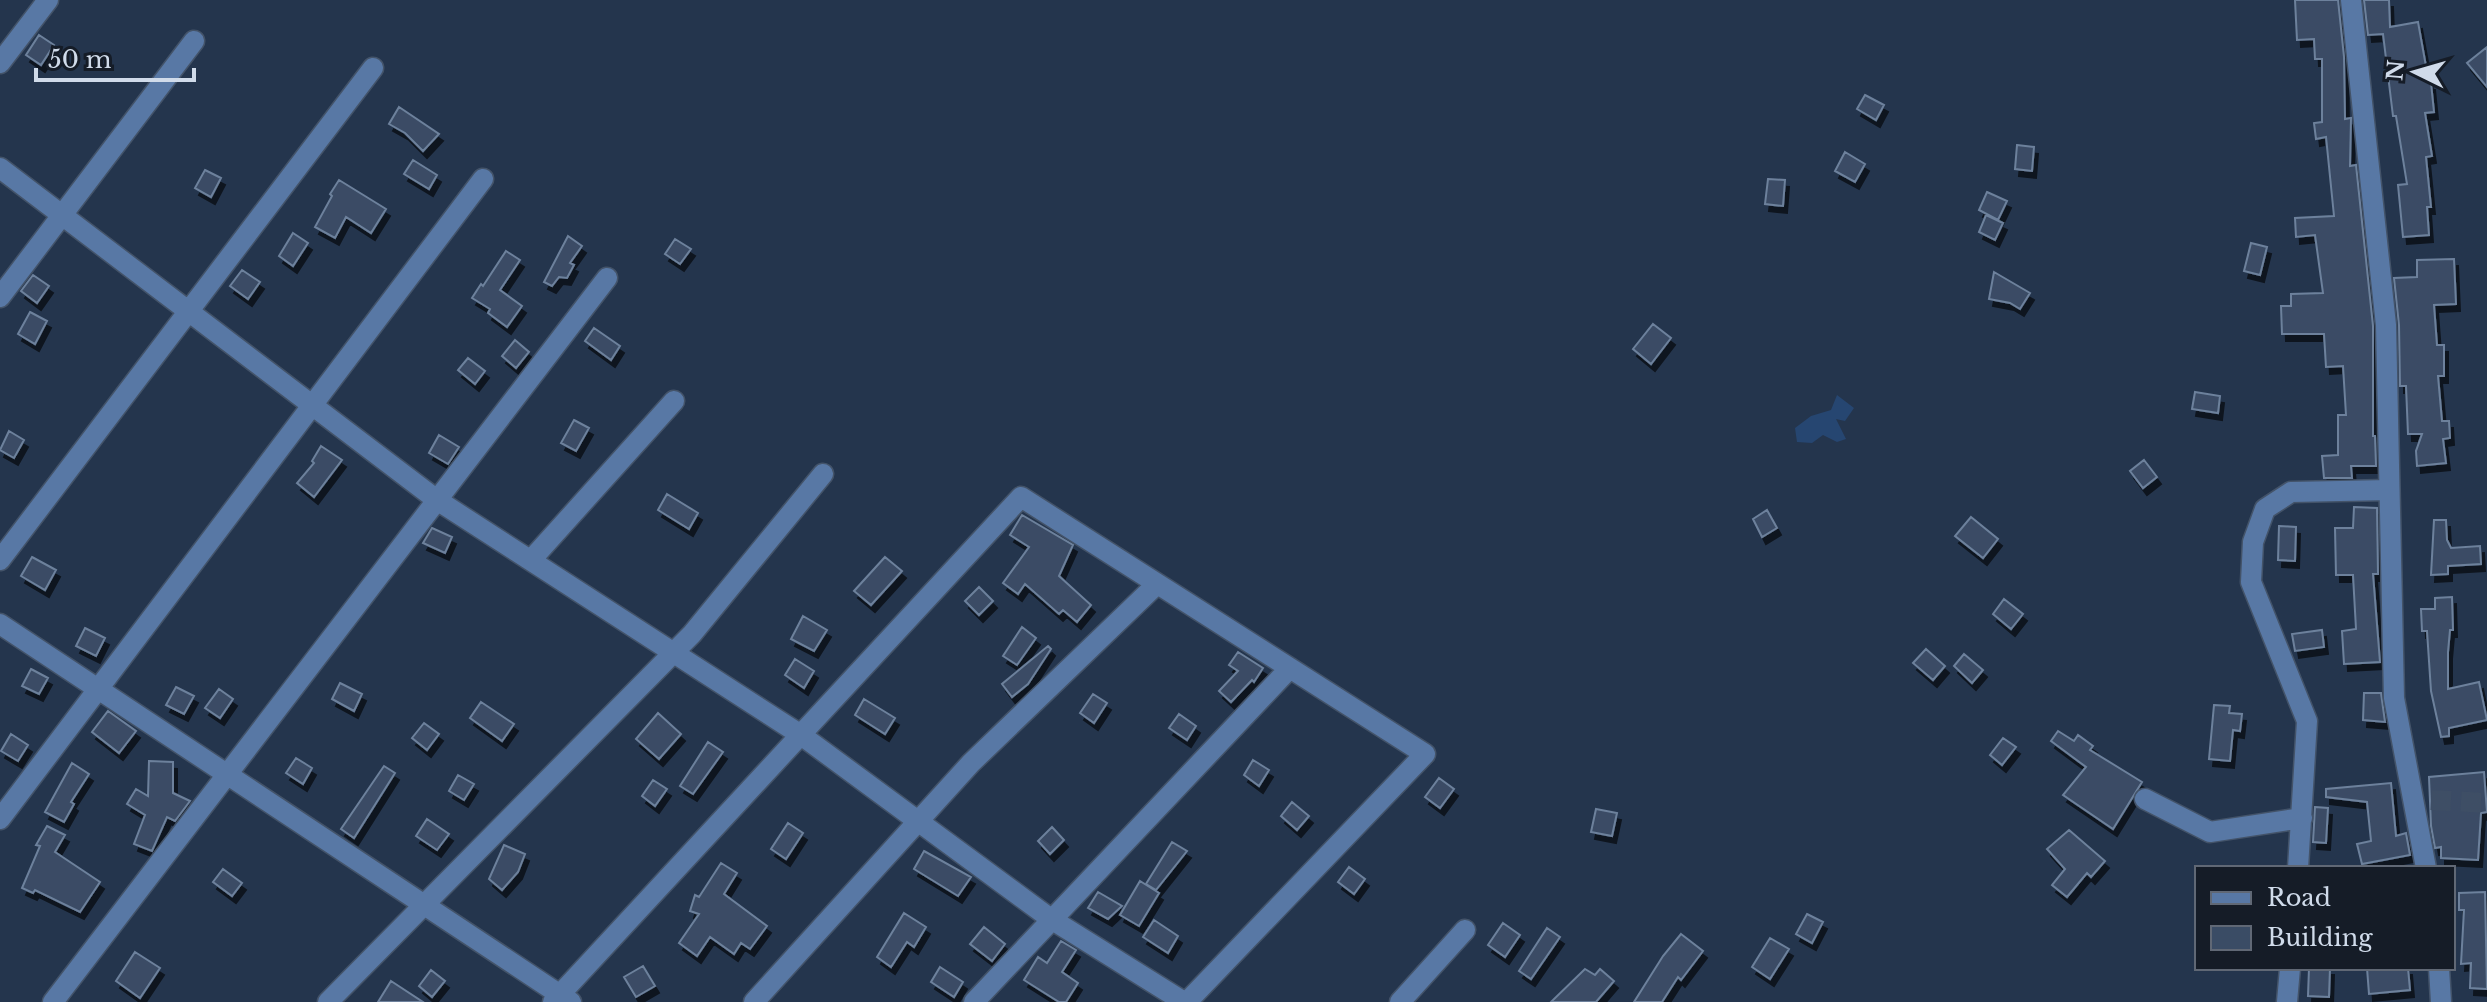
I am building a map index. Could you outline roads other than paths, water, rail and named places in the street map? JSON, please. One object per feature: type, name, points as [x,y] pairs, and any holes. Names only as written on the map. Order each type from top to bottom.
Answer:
[{"type":"street","points":[[0,63],[48,0]]},
{"type":"street","points":[[2351,0],[2386,325],[2394,698],[2422,798],[2426,866]]},
{"type":"street","points":[[0,297],[194,41]]},
{"type":"street","points":[[0,560],[373,68]]},
{"type":"street","points":[[0,168],[437,500],[801,735],[1051,919],[1186,1002],[1425,754],[1021,497],[801,735],[562,1000],[425,904],[0,624]]},
{"type":"street","points":[[0,819],[483,179]]},
{"type":"street","points":[[53,1002],[607,278]]},
{"type":"street","points":[[531,560],[674,401]]},
{"type":"street","points":[[328,1002],[692,634],[823,474]]},
{"type":"street","points":[[2298,866],[2307,721],[2251,582],[2253,542],[2265,509],[2291,492],[2389,490]]},
{"type":"street","points":[[754,1002],[971,763],[1157,584]]},
{"type":"street","points":[[974,1002],[1290,668]]},
{"type":"street","points":[[2145,799],[2210,832],[2302,818]]},
{"type":"street","points":[[1400,1002],[1465,930]]},
{"type":"street","points":[[2287,1002],[2290,970]]},
{"type":"street","points":[[2439,970],[2441,1002]]},
{"type":"tunnel","points":[[2431,800],[2487,803]]}]
